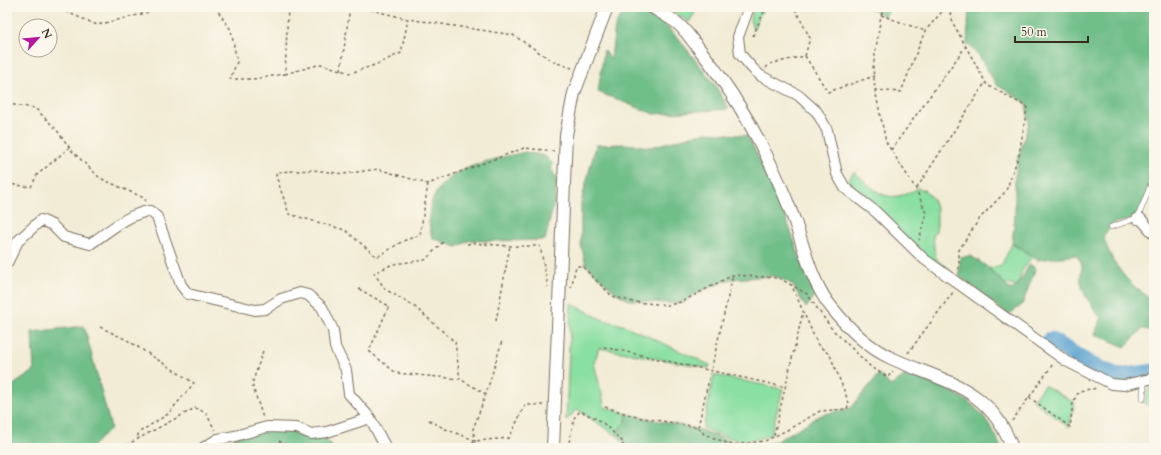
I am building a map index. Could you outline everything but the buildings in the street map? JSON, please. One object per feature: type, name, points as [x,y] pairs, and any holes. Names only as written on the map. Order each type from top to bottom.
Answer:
[{"type":"street","points":[[553,448],[566,135],[574,93],[607,7]]},
{"type":"street","points":[[652,7],[678,24],[709,61],[742,113],[774,172],[795,222],[815,281],[830,306],[850,329],[869,345],[902,362],[964,389],[988,407],[1006,431],[1012,448]]},
{"type":"street","points":[[749,7],[738,37],[740,54],[761,76],[798,95],[817,112],[827,130],[837,174],[845,188],[876,212],[916,251],[958,285],[1058,356],[1114,384],[1124,385],[1149,380]]},
{"type":"street","points":[[7,264],[18,241],[41,220],[52,225],[64,237],[90,244],[125,221],[142,212],[150,211],[157,217],[181,285],[188,294],[255,310],[265,309],[281,299],[300,293],[308,295],[322,306],[333,330],[335,347],[346,370],[349,394],[370,418],[386,448]]},
{"type":"street","points":[[1138,218],[1140,218],[1154,234]]},
{"type":"street","points":[[203,448],[220,439],[267,426],[297,428],[311,434],[342,428],[370,418]]},
{"type":"lane","points":[[1111,227],[1138,218],[1150,187],[1154,163]]},
{"type":"lane","points":[[1143,399],[1149,380]]},
{"type":"path","points":[[55,7],[97,25],[146,13],[157,7]]},
{"type":"path","points":[[142,7],[146,13]]},
{"type":"path","points":[[215,7],[231,30],[237,62],[230,79],[253,79],[285,74],[321,64],[350,72],[375,65],[402,53],[408,19]]},
{"type":"path","points":[[285,74],[288,7]]},
{"type":"path","points":[[341,70],[350,7]]},
{"type":"path","points":[[359,7],[408,19],[513,35],[554,62],[581,72]]},
{"type":"path","points":[[753,36],[766,7]]},
{"type":"path","points":[[794,7],[810,38],[805,56],[828,92],[874,76]]},
{"type":"path","points":[[885,7],[881,15],[873,68],[875,90],[886,142],[916,189],[926,213],[916,251]]},
{"type":"path","points":[[467,244],[540,246],[547,287],[560,293],[572,288],[576,266],[582,266],[612,296],[634,302],[669,305],[681,302],[732,275],[779,278],[807,294],[832,329],[872,368],[888,377],[902,362],[958,285],[959,250],[980,218],[1006,191],[1019,155],[1027,107],[987,85],[954,25],[947,7],[925,31],[901,92],[875,90]]},
{"type":"path","points":[[881,15],[925,31]]},
{"type":"path","points":[[891,150],[966,46]]},
{"type":"path","points":[[761,76],[769,64],[805,56]]},
{"type":"path","points":[[916,189],[986,82]]},
{"type":"path","points":[[7,104],[35,108],[100,178],[144,198],[150,211]]},
{"type":"path","points":[[7,184],[31,187],[37,175],[70,147]]},
{"type":"path","points":[[428,184],[420,235],[403,241],[377,257],[345,230],[289,214],[276,176],[277,172],[313,170],[344,174],[378,169],[428,184],[524,148],[566,152]]},
{"type":"path","points":[[442,242],[425,260],[393,264],[374,273],[384,289],[415,307],[456,342],[460,379]]},
{"type":"path","points":[[496,320],[510,246]]},
{"type":"path","points":[[698,427],[732,275]]},
{"type":"path","points":[[605,407],[637,417],[698,427],[704,434],[732,445],[765,441],[820,411],[847,410],[849,403],[830,355],[818,346],[791,284]]},
{"type":"path","points":[[360,289],[389,306],[369,351],[396,373],[460,379],[486,394]]},
{"type":"path","points":[[774,436],[803,312]]},
{"type":"path","points":[[100,327],[127,340],[194,383],[168,414],[138,433],[138,440]]},
{"type":"path","points":[[476,448],[473,429],[486,394],[502,341]]},
{"type":"path","points":[[604,347],[785,387]]},
{"type":"path","points":[[263,351],[252,384],[257,403],[267,426]]},
{"type":"path","points":[[1006,431],[1058,356]]},
{"type":"path","points":[[1029,397],[1070,426],[1073,402],[1079,391],[1114,384]]},
{"type":"path","points":[[429,420],[443,428],[475,441],[509,438],[525,405],[555,405]]},
{"type":"path","points":[[120,448],[138,440],[195,408],[206,413],[220,439]]},
{"type":"path","points":[[573,448],[568,447],[574,418],[580,411],[601,421],[624,443],[621,448]]},
{"type":"path","points":[[279,441],[293,448]]},
{"type":"path","points":[[468,448],[475,441]]},
{"type":"green space","points":[[626,7],[660,21],[678,38],[715,85],[729,109],[654,114],[598,92],[604,50],[611,59],[615,26]]},
{"type":"green space","points":[[667,7],[689,7],[696,11],[689,22]]},
{"type":"green space","points":[[754,7],[764,7],[753,30],[750,19]]},
{"type":"green space","points":[[869,7],[890,7],[885,17]]},
{"type":"green space","points":[[969,7],[1154,7],[1154,175],[1137,219],[1114,223],[1103,236],[1116,265],[1128,281],[1154,300],[1154,331],[1151,332],[1143,328],[1125,347],[1095,334],[1101,318],[1089,301],[1082,287],[1082,266],[1076,255],[1037,260],[1012,244],[1015,215],[1015,177],[1018,159],[1029,123],[1026,103],[997,85],[979,56],[967,44]]},
{"type":"green space","points":[[707,132],[748,136],[785,215],[807,278],[817,293],[806,308],[792,284],[775,276],[731,279],[694,294],[684,303],[629,300],[616,293],[586,265],[581,245],[581,203],[596,145],[625,144],[651,147]]},
{"type":"green space","points":[[525,152],[545,156],[553,164],[551,169],[557,179],[555,199],[545,240],[470,240],[457,247],[432,238],[429,219],[432,201],[440,188],[450,178],[479,164]]},
{"type":"green space","points":[[854,172],[883,195],[898,196],[919,188],[930,195],[937,212],[936,231],[933,234],[936,256],[939,262],[953,275],[941,270],[844,186]]},
{"type":"green space","points":[[1012,244],[1032,257],[1022,271],[1017,287],[1004,283],[989,268],[1001,266]]},
{"type":"green space","points":[[971,256],[986,266],[1011,290],[1017,287],[1029,265],[1033,266],[1035,270],[1022,305],[1008,315],[959,276],[960,257]]},
{"type":"green space","points":[[571,303],[601,319],[626,326],[710,365],[709,368],[599,348],[594,363],[605,407],[627,414],[626,421],[620,427],[617,436],[577,409],[566,421]]},
{"type":"green space","points":[[84,326],[111,428],[91,448],[7,448],[7,389],[34,371],[32,332]]},
{"type":"green space","points":[[879,374],[891,386],[905,375],[937,385],[964,398],[985,418],[994,432],[1001,448],[748,448],[777,441],[821,415],[851,408]]},
{"type":"green space","points":[[714,375],[783,389],[771,434],[753,440],[736,440],[703,428]]},
{"type":"green space","points":[[1154,381],[1154,409],[1144,403],[1149,386],[1148,384]]},
{"type":"green space","points":[[1044,385],[1075,403],[1069,427],[1033,400]]},
{"type":"green space","points":[[627,414],[700,430],[737,444],[739,448],[627,448],[617,434],[620,427],[626,421]]},
{"type":"green space","points":[[267,427],[322,436],[334,448],[204,448]]},
{"type":"waterway","points":[[1051,340],[1089,364],[1119,377],[1154,372]]}]
